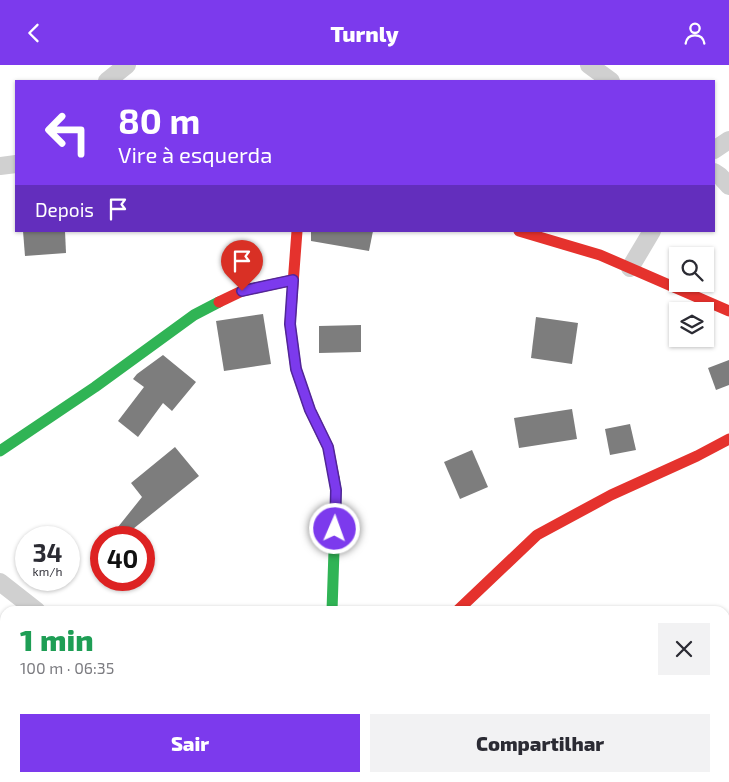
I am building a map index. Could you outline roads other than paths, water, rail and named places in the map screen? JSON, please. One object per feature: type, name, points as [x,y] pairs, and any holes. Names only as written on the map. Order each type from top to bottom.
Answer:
[{"type":"street","points":[[108,80],[127,65]]},
{"type":"street","points":[[589,65],[610,80]]},
{"type":"street","points":[[715,149],[729,140]]},
{"type":"street","points":[[715,173],[729,186]]},
{"type":"street","points":[[297,232],[290,324],[296,369],[310,410],[328,447],[336,490],[332,606]]},
{"type":"street","points":[[522,232],[600,255],[729,311]]},
{"type":"street","points":[[630,268],[651,232]]},
{"type":"street","points":[[0,451],[95,387],[194,315],[242,291],[293,280]]},
{"type":"street","points":[[462,606],[537,535],[611,495],[697,456],[729,439]]},
{"type":"street","points":[[0,582],[31,606]]}]
